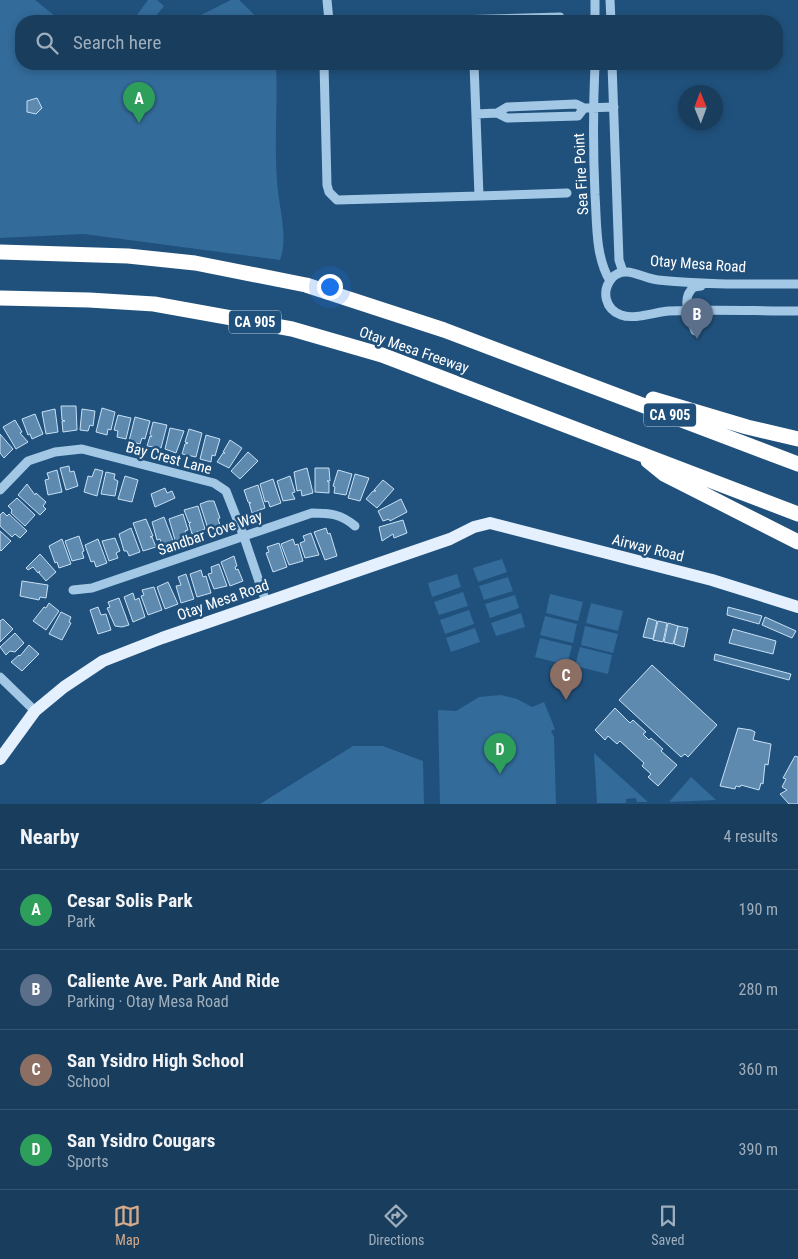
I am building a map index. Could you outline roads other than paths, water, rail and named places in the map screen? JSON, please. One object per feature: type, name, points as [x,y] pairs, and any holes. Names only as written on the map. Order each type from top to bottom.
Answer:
[{"type":"highway","name":"Otay Mesa Freeway","points":[[0,252],[128,256],[195,263],[306,285],[375,305],[542,366],[798,464]]},
{"type":"highway","name":"Otay Mesa Freeway","points":[[0,298],[154,304],[292,329],[382,355],[798,514]]},
{"type":"highway","points":[[542,366],[746,427],[798,439]]},
{"type":"highway","points":[[640,453],[664,474],[798,542]]},
{"type":"main road","name":"Otay Mesa Road","points":[[0,759],[35,711],[64,687],[103,661],[266,602],[450,539],[474,527],[490,523]]},
{"type":"main road","name":"Airway Road","points":[[490,523],[712,580],[798,607]]},
{"type":"street","points":[[328,0],[329,15]]},
{"type":"street","points":[[595,0],[595,15]]},
{"type":"street","points":[[610,0],[611,15]]},
{"type":"street","points":[[324,70],[327,185],[329,192],[337,200],[567,193]]},
{"type":"street","points":[[474,70],[479,196]]},
{"type":"street","name":"Sea Fire Point","points":[[594,70],[589,108],[599,243],[601,260],[610,281]]},
{"type":"street","points":[[612,70],[619,260],[623,272],[610,281],[606,291],[605,298],[612,310],[621,315],[688,311],[798,311]]},
{"type":"street","points":[[476,114],[497,113],[507,107],[576,104],[589,108],[614,107]]},
{"type":"street","name":"Otay Mesa Road","points":[[623,272],[631,272],[656,280],[721,284],[798,284]]},
{"type":"street","points":[[706,311],[698,322],[695,331],[686,302],[690,290],[694,287],[721,284]]},
{"type":"street","name":"Bay Crest Lane","points":[[0,490],[28,461],[55,452],[82,449],[214,483],[226,491],[244,536],[266,602]]},
{"type":"street","name":"Sandbar Cove Way","points":[[72,590],[92,588],[312,513],[335,514],[345,518],[355,526]]},
{"type":"street","points":[[0,677],[35,711]]},
{"type":"place","name":"Cesar Solis Park","points":[[139,123]]},
{"type":"place","name":"Caliente Ave. Park And Ride","points":[[697,339]]},
{"type":"place","name":"San Ysidro High School","points":[[566,700]]},
{"type":"place","name":"San Ysidro Cougars","points":[[500,774]]}]
